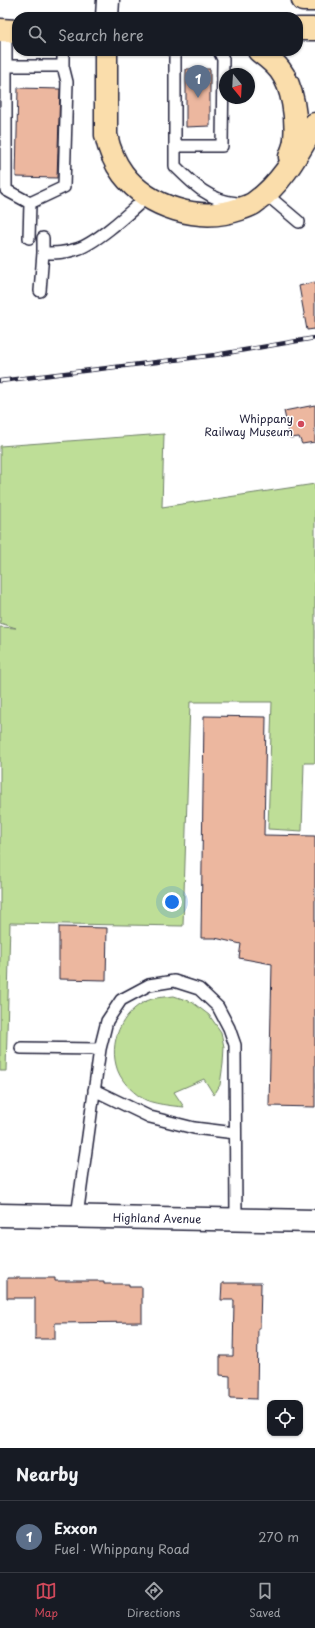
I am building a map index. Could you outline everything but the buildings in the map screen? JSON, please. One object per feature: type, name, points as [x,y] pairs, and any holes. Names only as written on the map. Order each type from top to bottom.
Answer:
[{"type":"main road","points":[[303,0],[315,0]]},
{"type":"main road","points":[[303,29],[315,29]]},
{"type":"main road","points":[[106,56],[106,135],[114,161],[122,174],[131,183],[148,196],[165,206],[192,214],[220,214],[260,199],[286,170],[315,124]]},
{"type":"main road","points":[[266,56],[280,69],[292,94],[295,139],[286,170]]},
{"type":"street","points":[[107,12],[108,0]]},
{"type":"street","name":"Highland Avenue","points":[[0,1214],[315,1221]]},
{"type":"lane","points":[[8,30],[6,66],[6,190],[30,203]]},
{"type":"lane","points":[[30,203],[64,187],[67,82],[63,66],[63,56]]},
{"type":"lane","points":[[175,56],[175,166],[191,182],[209,196],[224,202],[260,199],[300,222]]},
{"type":"lane","points":[[175,146],[222,146],[223,59],[222,56]]},
{"type":"lane","points":[[6,66],[63,66]]},
{"type":"lane","points":[[43,253],[60,253],[78,249],[102,235],[148,196]]},
{"type":"lane","points":[[29,238],[30,203]]},
{"type":"lane","points":[[40,292],[43,238]]},
{"type":"lane","points":[[77,1216],[100,1049],[107,1021],[121,1000],[149,985],[174,981],[199,989],[218,1006],[229,1028],[235,1045],[236,1220]]},
{"type":"lane","points":[[21,1048],[100,1049]]},
{"type":"lane","points":[[94,1090],[150,1117],[194,1128],[235,1133]]},
{"type":"green space","points":[[164,434],[162,507],[315,484],[315,763],[304,763],[302,831],[268,829],[272,702],[190,702],[183,926],[10,923],[6,1071],[0,1071],[0,627],[16,628],[0,623],[0,446]]},
{"type":"green space","points":[[174,996],[192,1002],[209,1015],[221,1032],[224,1047],[220,1085],[214,1095],[204,1079],[174,1092],[184,1107],[156,1103],[146,1100],[138,1095],[126,1084],[120,1075],[114,1055],[117,1034],[127,1016],[134,1009],[142,1003],[152,999]]},
{"type":"railway","points":[[0,381],[215,355],[315,338]]},
{"type":"place","name":"Exxon","points":[[198,98]]},
{"type":"place","name":"Whippany Railway Museum","points":[[301,424]]}]
